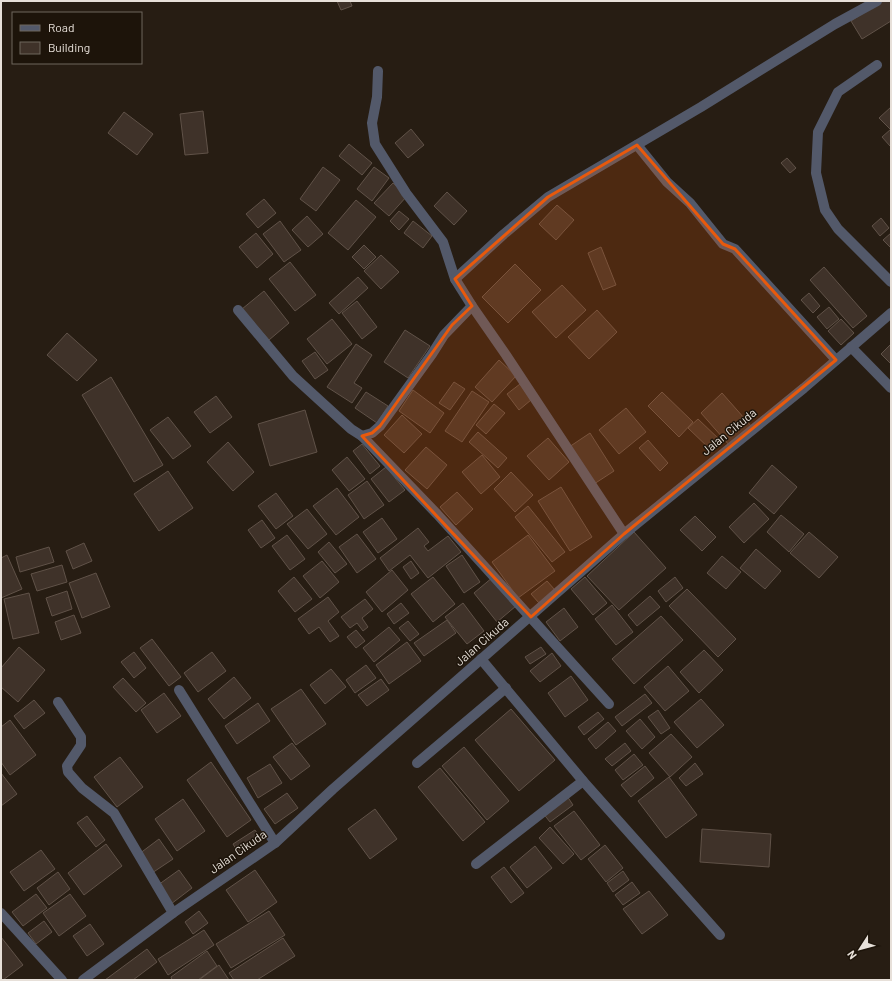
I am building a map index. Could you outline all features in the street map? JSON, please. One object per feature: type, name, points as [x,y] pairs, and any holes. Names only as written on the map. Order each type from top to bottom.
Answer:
[{"type":"street","points":[[455,280],[504,234],[548,197],[637,145],[835,24],[877,1]]},
{"type":"street","points":[[876,65],[838,92],[818,132],[816,173],[825,210],[838,230],[891,282]]},
{"type":"street","points":[[378,71],[377,97],[372,123],[375,144],[406,193],[443,242],[455,280],[624,534]]},
{"type":"street","points":[[637,145],[667,182],[690,203],[723,244],[735,249],[836,360]]},
{"type":"street","points":[[362,436],[372,433],[380,426],[444,335],[472,306]]},
{"type":"street","points":[[238,310],[292,376],[351,429],[362,436],[437,514],[609,704]]},
{"type":"street","name":"Jalan Cikuda","points":[[83,980],[173,913],[275,842],[624,534],[804,388],[891,313]]},
{"type":"street","points":[[851,347],[891,388]]},
{"type":"street","points":[[481,659],[583,781],[720,935]]},
{"type":"street","points":[[417,763],[506,688]]},
{"type":"street","points":[[179,690],[275,842]]},
{"type":"street","points":[[58,702],[81,736],[81,745],[67,766],[68,772],[82,788],[114,813],[173,913]]},
{"type":"street","points":[[476,864],[583,781]]},
{"type":"street","points":[[1,913],[62,980]]},
{"type":"highlighted area","points":[[637,145],[723,244],[735,249],[836,360],[624,534],[531,617],[362,436],[372,433],[380,426],[452,325],[472,306],[455,279],[548,197]]},
{"type":"building","points":[[337,1],[350,1],[352,6],[341,10]]},
{"type":"building","points":[[882,1],[891,1],[891,21],[862,39],[851,21]]},
{"type":"building","points":[[891,107],[891,128],[890,129],[879,118]]},
{"type":"building","points":[[203,111],[208,153],[185,155],[180,114]]},
{"type":"building","points":[[124,112],[153,134],[137,155],[108,133]]},
{"type":"building","points":[[411,129],[424,145],[408,158],[395,143]]},
{"type":"building","points":[[891,129],[891,145],[890,146],[882,137]]},
{"type":"building","points":[[349,144],[372,163],[362,175],[339,156]]},
{"type":"building","points":[[787,158],[796,168],[790,173],[781,163]]},
{"type":"building","points":[[323,167],[340,180],[316,211],[300,199]]},
{"type":"building","points":[[374,167],[389,178],[372,201],[357,189]]},
{"type":"building","points":[[393,183],[407,196],[389,216],[374,203]]},
{"type":"building","points":[[447,192],[467,211],[454,225],[434,206]]},
{"type":"building","points":[[264,199],[276,213],[258,228],[246,214]]},
{"type":"building","points":[[356,200],[376,217],[348,250],[328,233]]},
{"type":"building","points":[[557,205],[574,220],[556,240],[539,224]]},
{"type":"building","points":[[399,211],[409,219],[399,230],[390,221]]},
{"type":"building","points":[[307,216],[323,234],[308,247],[292,230]]},
{"type":"building","points":[[881,218],[889,228],[880,236],[872,226]]},
{"type":"building","points":[[280,221],[301,250],[284,262],[263,234]]},
{"type":"building","points":[[413,221],[432,236],[423,248],[404,233]]},
{"type":"building","points":[[256,233],[273,254],[257,268],[239,247]]},
{"type":"building","points":[[891,233],[891,248],[883,240]]},
{"type":"building","points":[[364,245],[376,257],[364,269],[352,257]]},
{"type":"building","points":[[601,247],[616,285],[603,290],[588,253]]},
{"type":"building","points":[[381,255],[399,272],[381,289],[364,271]]},
{"type":"building","points":[[290,262],[316,295],[295,311],[269,279]]},
{"type":"building","points":[[515,264],[541,290],[508,323],[482,297]]},
{"type":"building","points":[[824,267],[867,316],[853,328],[810,280]]},
{"type":"building","points":[[358,277],[368,288],[339,314],[329,303]]},
{"type":"building","points":[[562,285],[586,310],[556,338],[532,312]]},
{"type":"building","points":[[264,291],[289,323],[269,340],[242,309]]},
{"type":"building","points":[[809,293],[820,306],[813,313],[801,300]]},
{"type":"building","points":[[357,301],[377,327],[362,339],[342,313]]},
{"type":"building","points":[[829,307],[839,319],[827,329],[817,317]]},
{"type":"building","points":[[597,310],[617,332],[589,359],[568,337]]},
{"type":"building","points":[[332,319],[352,344],[327,364],[307,339]]},
{"type":"building","points":[[841,319],[854,333],[841,345],[828,331]]},
{"type":"building","points":[[405,330],[430,346],[408,378],[384,362]]},
{"type":"building","points":[[67,333],[97,360],[77,381],[47,355]]},
{"type":"building","points":[[356,344],[372,355],[354,383],[362,388],[352,403],[327,387]]},
{"type":"building","points":[[891,344],[891,364],[881,354]]},
{"type":"building","points":[[315,352],[328,370],[315,379],[302,361]]},
{"type":"building","points":[[499,360],[516,376],[492,402],[475,387]]},
{"type":"building","points":[[111,377],[163,465],[134,482],[82,395]]},
{"type":"building","points":[[454,382],[465,389],[450,410],[439,403]]},
{"type":"building","points":[[520,384],[531,400],[519,410],[507,394]]},
{"type":"building","points":[[413,390],[444,413],[430,433],[399,411]]},
{"type":"building","points":[[472,391],[489,402],[462,442],[445,431]]},
{"type":"building","points":[[366,392],[388,406],[377,423],[355,408]]},
{"type":"building","points":[[662,392],[693,422],[679,437],[648,406]]},
{"type":"building","points":[[722,393],[752,427],[730,446],[701,413]]},
{"type":"building","points":[[216,396],[232,417],[210,433],[194,412]]},
{"type":"building","points":[[494,404],[505,413],[486,434],[476,425]]},
{"type":"building","points":[[626,408],[646,432],[619,454],[599,430]]},
{"type":"building","points":[[305,410],[317,452],[270,466],[258,424]]},
{"type":"building","points":[[402,415],[422,434],[404,453],[384,435]]},
{"type":"building","points":[[168,417],[191,446],[173,459],[150,430]]},
{"type":"building","points":[[698,419],[721,441],[712,451],[688,428]]},
{"type":"building","points":[[478,432],[507,458],[498,468],[469,442]]},
{"type":"building","points":[[590,433],[614,471],[594,484],[569,447]]},
{"type":"building","points":[[548,438],[569,462],[549,480],[527,456]]},
{"type":"building","points":[[648,440],[668,463],[660,471],[639,448]]},
{"type":"building","points":[[228,442],[254,472],[233,491],[207,462]]},
{"type":"building","points":[[362,444],[380,466],[370,474],[353,451]]},
{"type":"building","points":[[426,447],[447,465],[427,489],[405,470]]},
{"type":"building","points":[[482,455],[500,477],[481,494],[462,472]]},
{"type":"building","points":[[347,457],[365,479],[349,491],[332,470]]},
{"type":"building","points":[[772,465],[797,487],[774,514],[749,493]]},
{"type":"building","points":[[386,467],[405,490],[389,502],[371,479]]},
{"type":"building","points":[[168,471],[193,508],[159,531],[134,494]]},
{"type":"building","points":[[511,472],[533,495],[515,512],[494,489]]},
{"type":"building","points":[[367,481],[384,505],[364,519],[348,495]]},
{"type":"building","points":[[561,487],[592,537],[570,551],[538,501]]},
{"type":"building","points":[[337,488],[359,517],[336,535],[313,506]]},
{"type":"building","points":[[457,492],[473,509],[456,525],[440,507]]},
{"type":"building","points":[[276,493],[293,516],[276,529],[258,506]]},
{"type":"building","points":[[754,503],[769,519],[744,543],[729,527]]},
{"type":"building","points":[[528,506],[565,552],[552,562],[515,517]]},
{"type":"building","points":[[307,509],[327,534],[308,549],[287,524]]},
{"type":"building","points":[[781,515],[804,534],[789,552],[767,532]]},
{"type":"building","points":[[695,516],[716,537],[702,551],[680,530]]},
{"type":"building","points":[[382,518],[397,539],[378,553],[363,532]]},
{"type":"building","points":[[262,520],[275,538],[261,548],[248,530]]},
{"type":"building","points":[[418,528],[429,542],[424,546],[428,551],[448,536],[461,552],[428,578],[410,555],[389,571],[380,558]]},
{"type":"building","points":[[634,532],[666,568],[619,610],[587,576]]},
{"type":"building","points":[[809,532],[838,557],[819,578],[790,553]]},
{"type":"building","points":[[357,534],[376,559],[357,573],[339,547]]},
{"type":"building","points":[[287,535],[305,559],[290,570],[272,546]]},
{"type":"building","points":[[528,535],[555,571],[518,598],[492,562]]},
{"type":"building","points":[[329,542],[347,564],[335,573],[318,552]]},
{"type":"building","points":[[84,543],[92,561],[73,569],[66,551]]},
{"type":"building","points":[[49,547],[54,562],[20,572],[16,557]]},
{"type":"building","points":[[756,549],[781,571],[765,589],[740,568]]},
{"type":"building","points":[[7,555],[22,589],[1,598],[1,558]]},
{"type":"building","points":[[462,555],[480,582],[464,593],[446,566]]},
{"type":"building","points":[[722,556],[741,572],[726,589],[707,573]]},
{"type":"building","points":[[322,561],[339,582],[320,598],[303,576]]},
{"type":"building","points":[[411,561],[419,573],[411,579],[403,567]]},
{"type":"building","points":[[62,565],[67,582],[37,591],[31,574]]},
{"type":"building","points":[[392,570],[408,590],[382,612],[366,592]]},
{"type":"building","points":[[96,573],[110,607],[82,618],[69,583]]},
{"type":"building","points":[[294,577],[312,599],[295,612],[278,591]]},
{"type":"building","points":[[433,577],[455,604],[433,622],[411,594]]},
{"type":"building","points":[[493,577],[516,606],[497,622],[474,593]]},
{"type":"building","points":[[585,577],[607,603],[593,615],[571,589]]},
{"type":"building","points":[[675,577],[683,588],[666,602],[658,591]]},
{"type":"building","points":[[547,581],[555,590],[539,603],[531,594]]},
{"type":"building","points":[[687,589],[736,639],[718,657],[669,606]]},
{"type":"building","points":[[67,591],[72,609],[52,616],[46,598]]},
{"type":"building","points":[[29,593],[39,633],[13,639],[4,599]]},
{"type":"building","points":[[650,596],[660,607],[637,626],[628,615]]},
{"type":"building","points":[[328,597],[339,612],[328,621],[339,636],[330,642],[319,627],[309,634],[298,619]]},
{"type":"building","points":[[365,599],[373,609],[362,618],[368,627],[363,631],[357,623],[350,628],[341,617]]},
{"type":"building","points":[[401,603],[409,613],[394,624],[387,614]]},
{"type":"building","points":[[463,603],[484,631],[467,644],[445,617]]},
{"type":"building","points":[[612,605],[633,632],[616,645],[595,619]]},
{"type":"building","points":[[564,608],[578,627],[560,641],[546,622]]},
{"type":"building","points":[[74,615],[81,633],[61,640],[55,622]]},
{"type":"building","points":[[661,616],[683,640],[634,684],[612,659]]},
{"type":"building","points":[[447,620],[456,633],[424,656],[414,643]]},
{"type":"building","points":[[408,621],[419,634],[410,641],[399,628]]},
{"type":"building","points":[[389,627],[400,640],[374,662],[363,648]]},
{"type":"building","points":[[356,630],[365,641],[356,648],[347,637]]},
{"type":"building","points":[[152,639],[181,677],[169,686],[140,648]]},
{"type":"building","points":[[407,642],[421,661],[389,684],[376,665]]},
{"type":"building","points":[[19,647],[45,670],[18,702],[1,687],[1,668]]},
{"type":"building","points":[[541,647],[546,654],[530,664],[525,657]]},
{"type":"building","points":[[704,650],[723,670],[699,693],[680,672]]},
{"type":"building","points":[[134,652],[146,668],[134,678],[121,662]]},
{"type":"building","points":[[212,652],[226,671],[198,692],[184,673]]},
{"type":"building","points":[[552,653],[561,666],[540,682],[530,671]]},
{"type":"building","points":[[366,665],[376,678],[355,693],[346,680]]},
{"type":"building","points":[[668,666],[689,691],[665,711],[644,687]]},
{"type":"building","points":[[331,669],[346,687],[325,704],[310,685]]},
{"type":"building","points":[[571,676],[588,700],[565,717],[548,693]]},
{"type":"building","points":[[234,677],[251,698],[224,719],[208,699]]},
{"type":"building","points":[[123,678],[146,703],[136,712],[113,687]]},
{"type":"building","points":[[381,679],[389,690],[367,706],[358,695]]},
{"type":"building","points":[[301,689],[326,724],[296,745],[271,709]]},
{"type":"building","points":[[164,693],[181,716],[157,733],[141,710]]},
{"type":"building","points":[[645,694],[652,703],[622,726],[615,717]]},
{"type":"building","points":[[701,699],[724,725],[697,748],[674,722]]},
{"type":"building","points":[[34,700],[45,713],[24,729],[14,716]]},
{"type":"building","points":[[258,703],[270,721],[237,744],[225,726]]},
{"type":"building","points":[[511,709],[555,760],[519,791],[475,740]]},
{"type":"building","points":[[658,710],[670,728],[661,734],[648,717]]},
{"type":"building","points":[[598,712],[604,719],[584,735],[578,727]]},
{"type":"building","points":[[640,719],[655,737],[642,749],[626,731]]},
{"type":"building","points":[[10,720],[36,755],[10,775],[1,762],[1,727]]},
{"type":"building","points":[[608,722],[616,731],[596,749],[588,739]]},
{"type":"building","points":[[671,734],[692,757],[670,777],[649,753]]},
{"type":"building","points":[[292,743],[310,766],[291,780],[273,757]]},
{"type":"building","points":[[625,743],[631,751],[612,766],[605,759]]},
{"type":"building","points":[[464,747],[509,801],[487,820],[442,766]]},
{"type":"building","points":[[634,754],[643,765],[623,780],[615,770]]},
{"type":"building","points":[[120,757],[143,787],[117,807],[94,777]]},
{"type":"building","points":[[211,762],[251,820],[227,837],[187,780]]},
{"type":"building","points":[[695,763],[703,774],[686,786],[679,778]]},
{"type":"building","points":[[270,764],[282,783],[258,798],[247,778]]},
{"type":"building","points":[[645,766],[654,778],[631,797],[621,785]]},
{"type":"building","points":[[440,768],[485,822],[463,841],[418,787]]},
{"type":"building","points":[[1,773],[17,794],[1,806]]},
{"type":"building","points":[[669,777],[697,815],[666,838],[638,801]]},
{"type":"building","points":[[287,793],[298,808],[275,824],[264,809]]},
{"type":"building","points":[[565,793],[573,805],[550,822],[542,812]]},
{"type":"building","points":[[183,799],[205,831],[177,851],[155,819]]},
{"type":"building","points":[[375,809],[397,839],[370,859],[348,829]]},
{"type":"building","points":[[574,811],[600,845],[581,860],[554,826]]},
{"type":"building","points":[[87,816],[105,840],[96,847],[77,823]]},
{"type":"building","points":[[550,827],[574,854],[563,864],[539,838]]},
{"type":"building","points":[[702,829],[771,834],[769,867],[700,862]]},
{"type":"building","points":[[255,830],[261,839],[239,854],[233,844]]},
{"type":"building","points":[[159,839],[173,859],[152,873],[139,854]]},
{"type":"building","points":[[106,844],[122,866],[84,895],[68,873]]},
{"type":"building","points":[[605,845],[623,868],[606,882],[588,859]]},
{"type":"building","points":[[535,846],[552,868],[527,888],[510,867]]},
{"type":"building","points":[[41,850],[55,869],[24,891],[10,872]]},
{"type":"building","points":[[504,867],[524,893],[511,903],[491,877]]},
{"type":"building","points":[[179,870],[192,888],[171,904],[158,885]]},
{"type":"building","points":[[255,870],[277,902],[248,922],[226,890]]},
{"type":"building","points":[[623,871],[629,880],[613,892],[607,883]]},
{"type":"building","points":[[58,872],[70,889],[49,905],[37,888]]},
{"type":"building","points":[[632,882],[640,893],[623,905],[615,895]]},
{"type":"building","points":[[649,891],[668,915],[642,934],[623,909]]},
{"type":"building","points":[[36,894],[47,908],[23,926],[12,912]]},
{"type":"building","points":[[70,894],[86,916],[59,936],[43,913]]},
{"type":"building","points":[[199,911],[208,923],[193,934],[185,922]]},
{"type":"building","points":[[269,911],[285,935],[231,968],[216,944]]},
{"type":"building","points":[[44,921],[52,932],[36,944],[28,933]]},
{"type":"building","points":[[90,924],[104,944],[87,956],[73,936]]},
{"type":"building","points":[[204,930],[214,945],[168,975],[158,959]]},
{"type":"building","points":[[1,937],[23,965],[3,980],[1,979]]},
{"type":"building","points":[[283,938],[295,956],[257,980],[234,980],[229,973]]},
{"type":"building","points":[[147,949],[157,962],[133,980],[105,980]]},
{"type":"building","points":[[207,951],[217,966],[198,980],[172,980],[171,977]]},
{"type":"building","points":[[219,965],[229,980],[199,980]]}]
